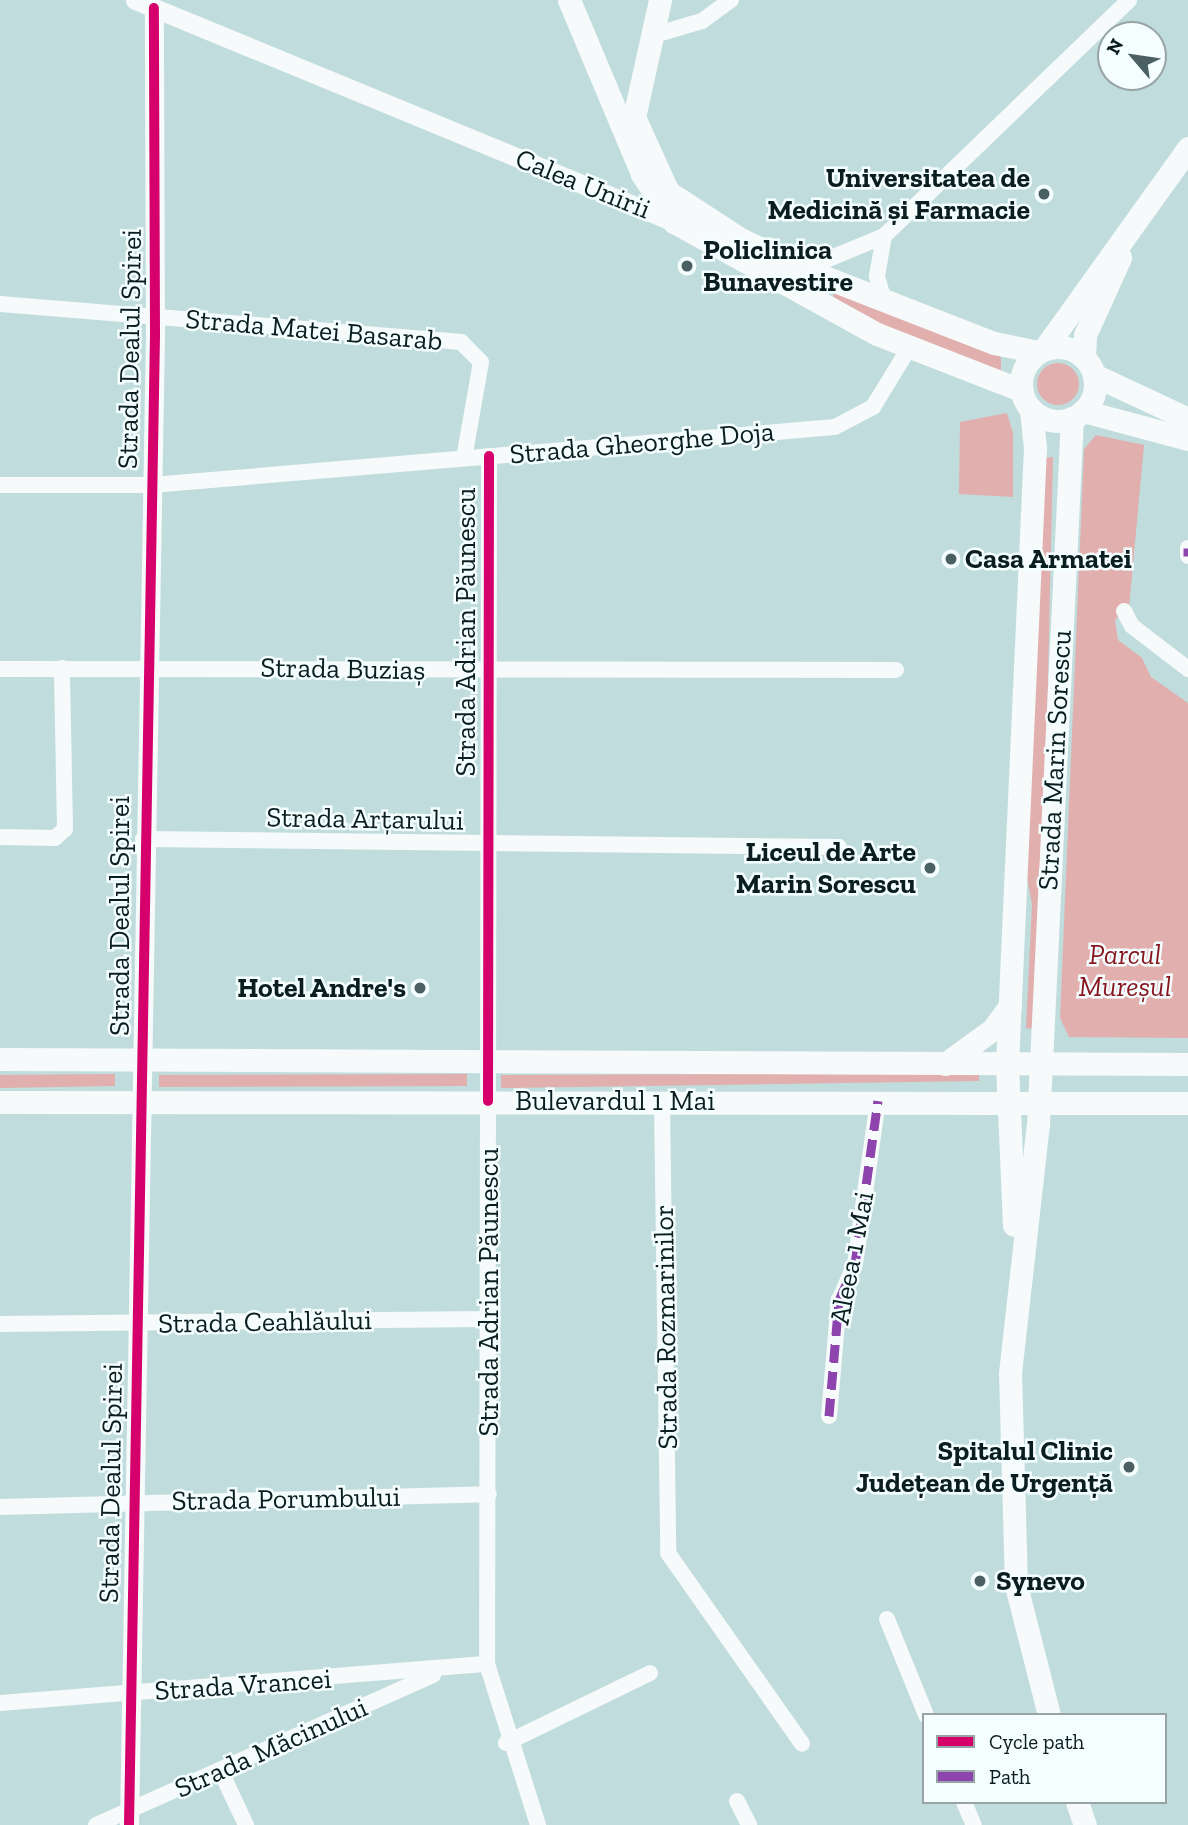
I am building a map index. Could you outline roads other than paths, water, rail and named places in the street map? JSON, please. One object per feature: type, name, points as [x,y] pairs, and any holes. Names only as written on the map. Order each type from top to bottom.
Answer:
[{"type":"main road","points":[[569,0],[642,174],[680,215]]},
{"type":"main road","points":[[660,0],[634,117],[656,174],[680,215]]},
{"type":"main road","points":[[1188,148],[1125,244],[1042,350],[1024,368],[1026,400],[1050,420],[1078,415],[1188,439]]},
{"type":"main road","name":"Calea Unirii","points":[[680,215],[804,269],[994,343],[1042,350]]},
{"type":"main road","name":"Calea Unirii","points":[[680,215],[909,348],[1026,400]]},
{"type":"main road","points":[[1078,415],[1094,395],[1085,335],[1125,244]]},
{"type":"main road","points":[[1042,350],[1065,347],[1089,365],[1188,419]]},
{"type":"main road","name":"Strada Marin Sorescu","points":[[1017,1271],[1007,1064],[1035,448],[1026,400]]},
{"type":"main road","name":"Strada Marin Sorescu","points":[[1017,1271],[1039,1102],[1078,415]]},
{"type":"main road","points":[[945,1064],[993,1029],[1010,1006]]},
{"type":"main road","name":"Bulevardul 1 Mai","points":[[0,1059],[1188,1064]]},
{"type":"main road","name":"Bulevardul 1 Mai","points":[[0,1102],[1188,1103]]},
{"type":"main road","points":[[1017,1271],[1012,1538],[1019,1603],[1048,1713]]},
{"type":"main road","points":[[1078,1804],[1085,1825]]},
{"type":"street","name":"Calea Unirii","points":[[135,0],[680,215]]},
{"type":"street","points":[[651,36],[702,21],[731,0]]},
{"type":"street","points":[[804,269],[884,236],[1129,0]]},
{"type":"street","name":"Strada Dealul Spirei","points":[[129,1818],[129,1694],[142,1060],[145,668],[155,317],[154,8]]},
{"type":"street","points":[[884,236],[877,276],[884,301]]},
{"type":"street","name":"Strada Matei Basarab","points":[[0,304],[461,342],[481,362],[464,458]]},
{"type":"street","name":"Strada Gheorghe Doja","points":[[0,485],[152,485],[835,427],[873,407],[909,348]]},
{"type":"street","name":"Strada Adrian Păunescu","points":[[489,456],[491,671],[488,843],[487,1664],[506,1743],[538,1825]]},
{"type":"street","points":[[1188,548],[1188,556]]},
{"type":"street","points":[[1124,611],[1132,626],[1188,669]]},
{"type":"street","points":[[0,837],[55,838],[65,830],[62,668]]},
{"type":"street","name":"Strada Buziaș","points":[[0,670],[896,670]]},
{"type":"street","name":"Strada Arțarului","points":[[143,839],[839,846]]},
{"type":"street","name":"Aleea 1 Mai","points":[[830,1416],[839,1300],[855,1264],[878,1101]]},
{"type":"street","name":"Strada Rozmarinilor","points":[[662,1102],[668,1553],[802,1744]]},
{"type":"street","name":"Strada Ceahlăului","points":[[0,1325],[488,1319]]},
{"type":"street","name":"Strada Porumbului","points":[[0,1507],[489,1494]]},
{"type":"street","points":[[887,1619],[925,1713]]},
{"type":"street","name":"Strada Vrancei","points":[[0,1703],[487,1664]]},
{"type":"street","name":"Strada Măcinului","points":[[96,1825],[129,1818],[221,1772],[444,1669]]},
{"type":"street","points":[[506,1743],[650,1673]]},
{"type":"street","points":[[221,1772],[246,1825]]},
{"type":"street","points":[[737,1801],[749,1825]]},
{"type":"street","points":[[965,1804],[974,1825]]},
{"type":"place","name":"Universitatea de Medicină și Farmacie","points":[[1044,194]]},
{"type":"place","name":"Policlinica Bunavestire","points":[[687,266]]},
{"type":"place","name":"Casa Armatei","points":[[951,559]]},
{"type":"place","name":"Liceul de Arte Marin Sorescu","points":[[930,868]]},
{"type":"place","name":"Hotel Andre's","points":[[420,988]]},
{"type":"place","name":"Spitalul Clinic Județean de Urgență","points":[[1129,1467]]},
{"type":"place","name":"Synevo","points":[[980,1581]]},
{"type":"park label","name":"Parcul Mureșul","points":[[1125,971]]}]
